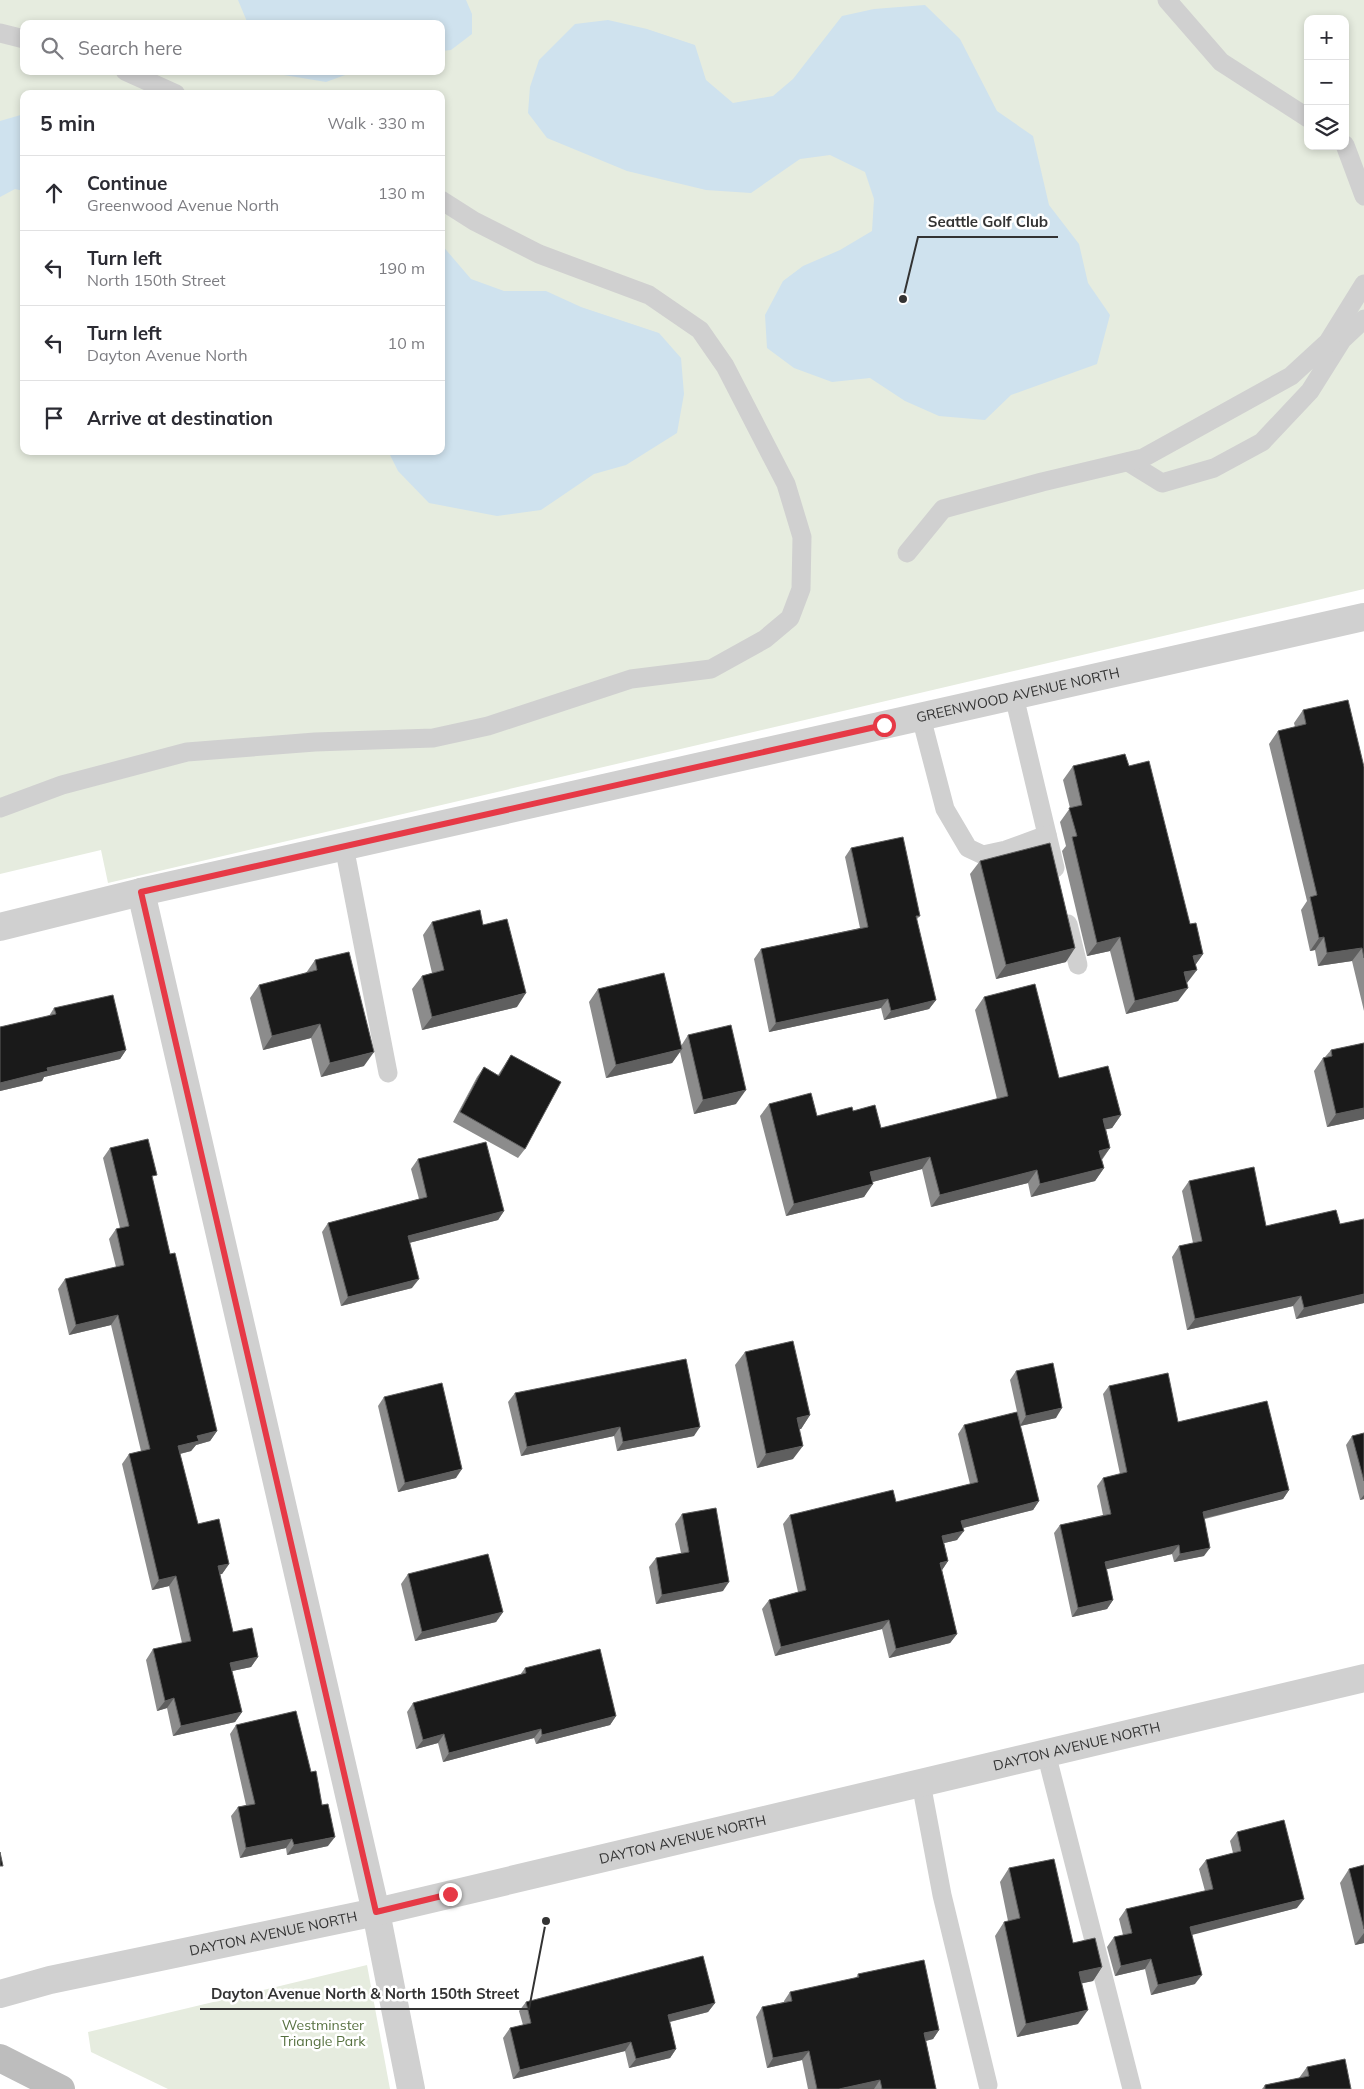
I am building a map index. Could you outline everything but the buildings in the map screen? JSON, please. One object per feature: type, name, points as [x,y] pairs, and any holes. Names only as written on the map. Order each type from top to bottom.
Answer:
[{"type":"main road","points":[[0,2058],[61,2089]]},
{"type":"street","name":"GREENWOOD AVENUE NORTH","points":[[0,927],[141,892],[344,846],[1364,618]]},
{"type":"street","points":[[141,892],[376,1912],[411,2089]]},
{"type":"street","name":"DAYTON AVENUE NORTH","points":[[0,1994],[50,1980],[376,1912],[1364,1678]]},
{"type":"lane","points":[[1167,0],[1221,62],[1304,115]]},
{"type":"lane","points":[[0,33],[20,38]]},
{"type":"lane","points":[[134,75],[167,90]]},
{"type":"lane","points":[[1347,150],[1364,196]]},
{"type":"lane","points":[[0,808],[62,785],[187,752],[315,742],[433,738],[488,726],[631,679],[711,669],[766,639],[790,618],[801,589],[802,536],[786,484],[725,366],[700,330],[649,295],[539,254],[474,221],[445,203]]},
{"type":"lane","points":[[907,553],[943,509],[1042,482],[1143,458],[1292,376],[1328,342],[1364,284]]},
{"type":"lane","points":[[1128,462],[1162,483],[1214,468],[1262,442],[1310,391],[1342,340],[1364,319]]},
{"type":"lane","points":[[1014,696],[1058,881]]},
{"type":"lane","points":[[921,718],[945,809],[968,848],[983,855],[1006,850],[1047,835]]},
{"type":"lane","points":[[344,846],[388,1072]]},
{"type":"lane","points":[[1065,909],[1078,964]]},
{"type":"lane","points":[[1046,1753],[1132,2089]]},
{"type":"lane","points":[[922,1782],[942,1895],[988,2085]]},
{"type":"green space","points":[[0,0],[1364,0],[1364,589],[108,883],[101,850],[0,874]]},
{"type":"green space","name":"Westminster Triangle Park","points":[[367,1965],[390,2089],[168,2089],[91,2052],[88,2032]]},
{"type":"water","points":[[238,0],[466,0],[472,14],[472,34],[451,50],[445,51],[445,20],[246,20]]},
{"type":"water","points":[[925,5],[960,39],[997,111],[1033,136],[1049,205],[1079,244],[1088,283],[1110,315],[1097,364],[1011,395],[985,420],[939,416],[905,401],[870,378],[832,382],[794,368],[767,348],[765,315],[783,281],[803,266],[840,250],[872,231],[874,199],[865,172],[830,155],[800,159],[751,193],[706,190],[627,171],[547,138],[528,113],[530,87],[539,60],[575,24],[608,20],[647,29],[695,45],[706,80],[733,103],[773,96],[793,79],[842,16],[874,9]]},
{"type":"water","points":[[284,75],[345,75],[326,82]]},
{"type":"water","points":[[20,115],[20,190],[15,189],[0,197],[0,121]]},
{"type":"water","points":[[445,249],[471,279],[504,291],[546,291],[581,307],[659,333],[681,358],[684,394],[677,433],[626,465],[594,474],[541,510],[497,516],[429,503],[398,471],[390,455],[445,455]]},
{"type":"place","name":"Seattle Golf Club","points":[[903,299]]},
{"type":"place","name":"Dayton Avenue North & North 150th Street","points":[[546,1921]]},
{"type":"route","points":[[450,1894],[376,1912],[141,892],[884,725]]}]
